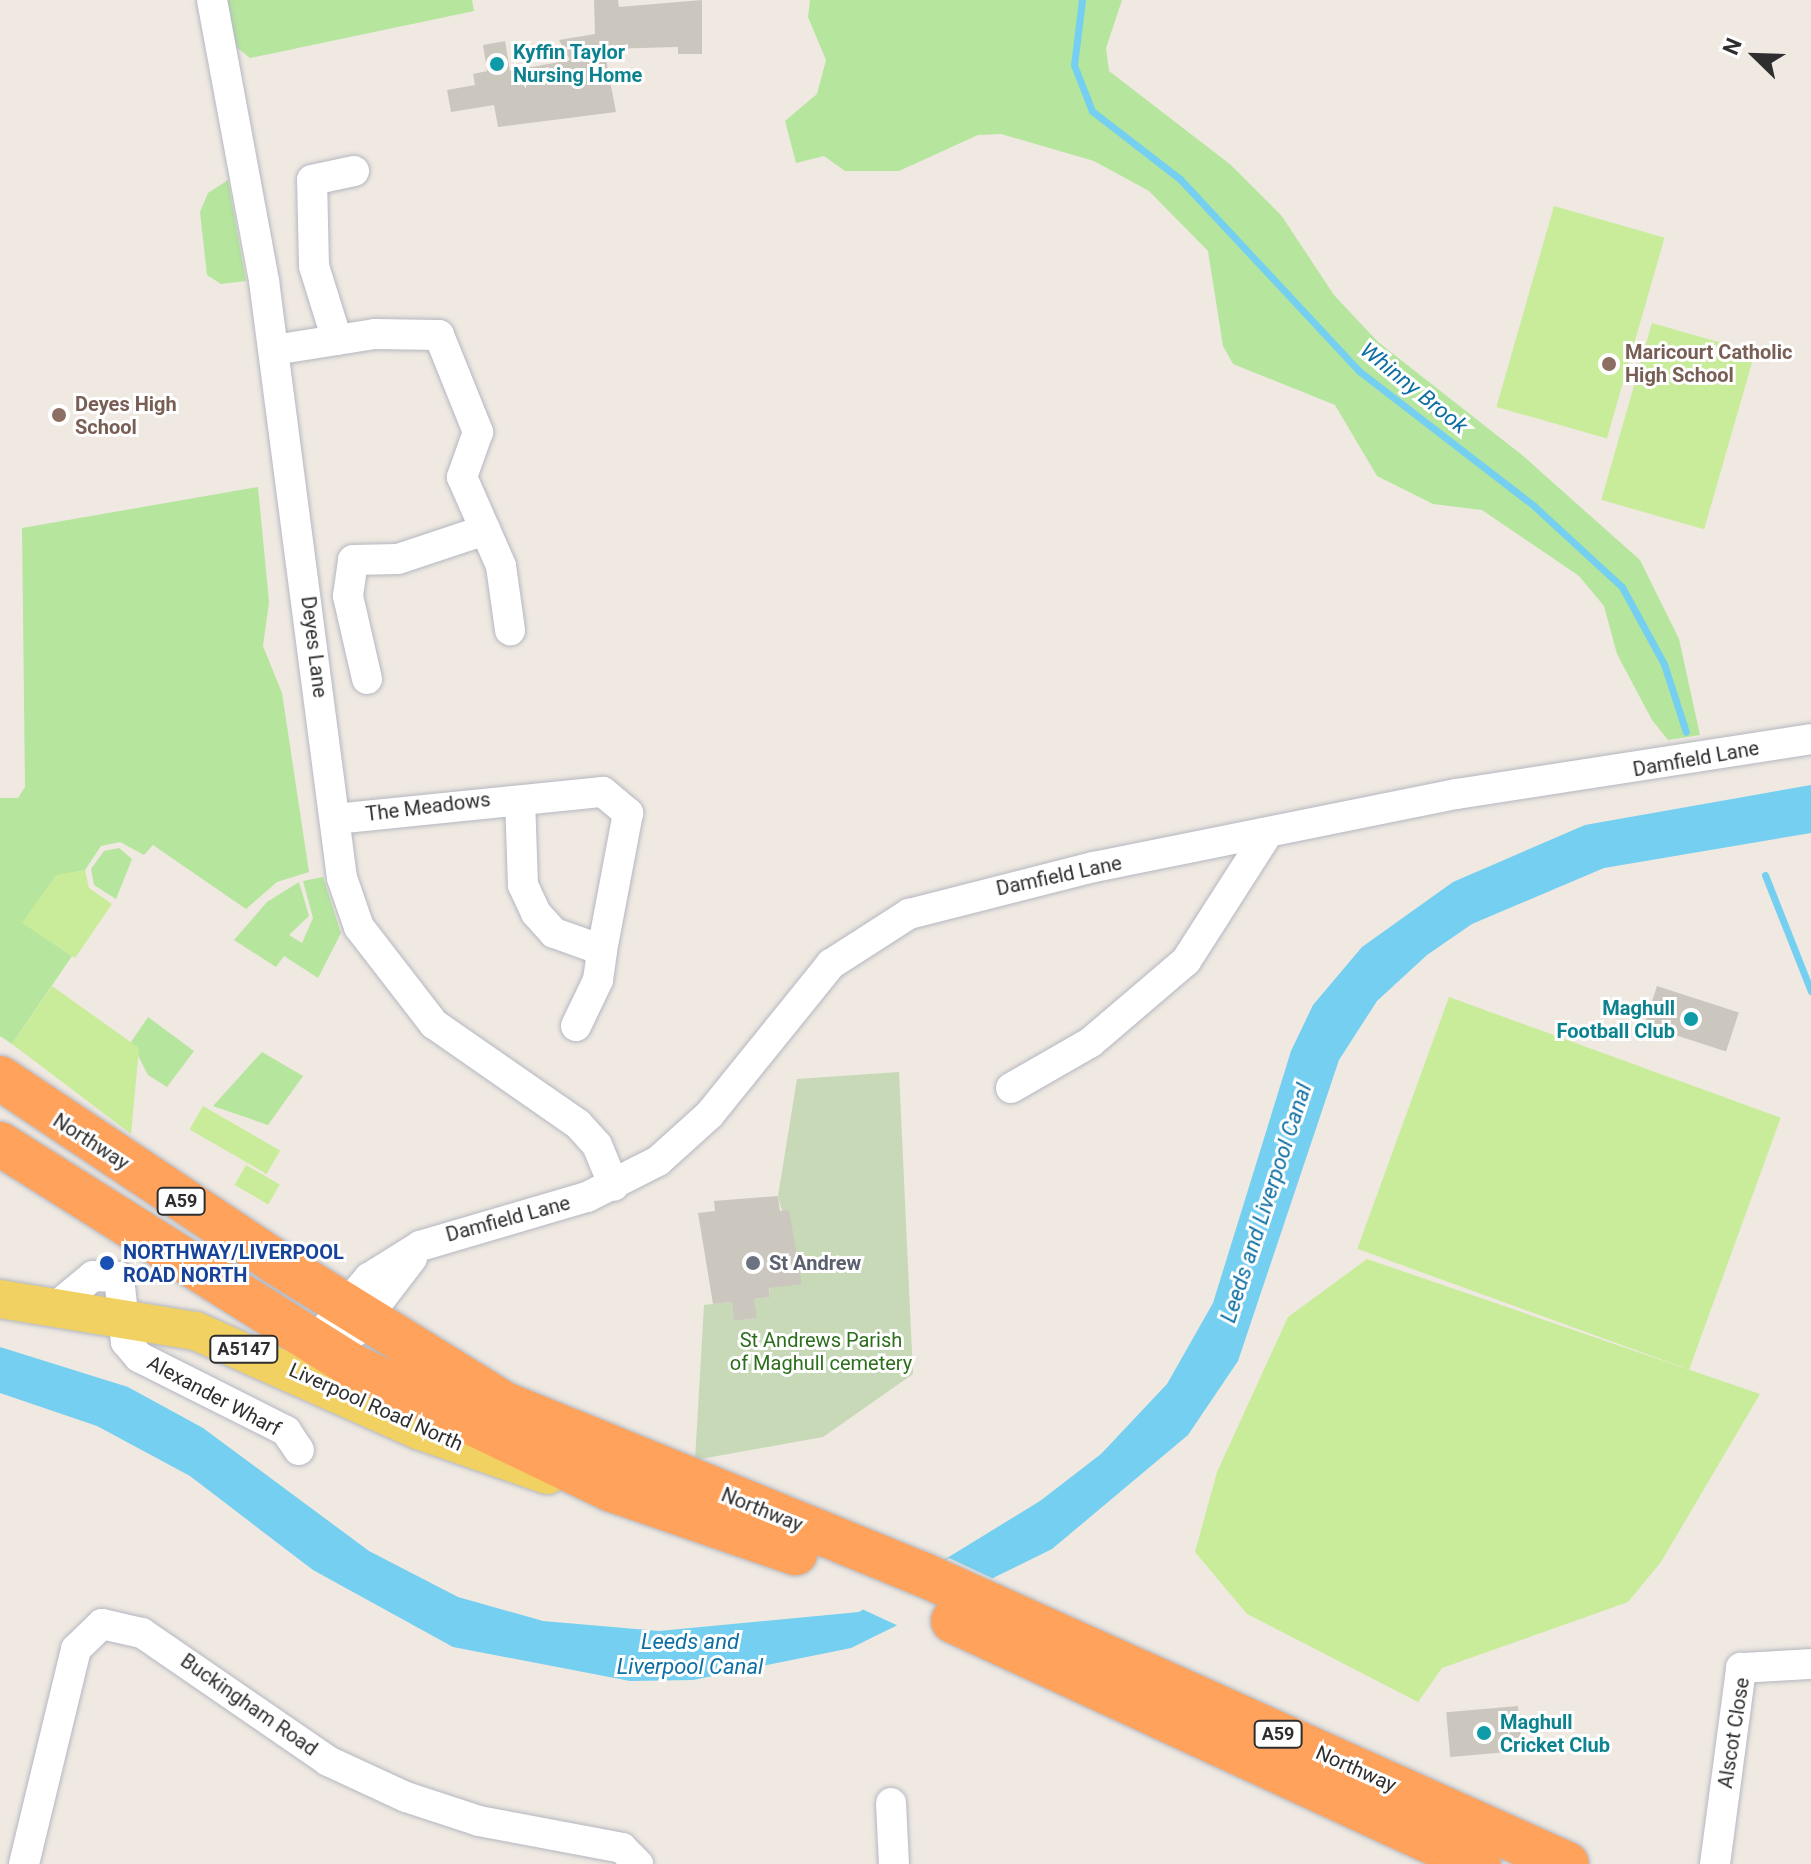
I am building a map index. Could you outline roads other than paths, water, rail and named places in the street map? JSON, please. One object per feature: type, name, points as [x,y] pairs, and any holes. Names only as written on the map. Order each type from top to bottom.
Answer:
[{"type":"highway","name":"Northway","points":[[0,1078],[342,1333],[424,1402],[612,1490],[906,1583]]},
{"type":"highway","name":"Northway","points":[[0,1144],[342,1333],[972,1612],[1567,1864]]},
{"type":"highway","name":"Northway","points":[[972,1612],[1479,1864]]},
{"type":"main road","name":"Liverpool Road North","points":[[0,1299],[58,1305],[210,1336],[418,1430],[523,1469],[612,1490]]},
{"type":"street","name":"Deyes Lane","points":[[212,0],[274,350],[342,878],[359,927],[383,965],[471,1056],[578,1124],[597,1145],[614,1186]]},
{"type":"street","points":[[337,340],[314,266],[312,180],[354,171]]},
{"type":"street","points":[[274,350],[337,340],[439,335],[478,432],[462,477],[501,566],[510,630]]},
{"type":"street","points":[[367,679],[348,596],[353,560],[398,559],[485,530]]},
{"type":"street","name":"Damfield Lane","points":[[342,1333],[420,1246],[614,1186],[658,1161],[710,1114],[831,964],[882,929],[976,894],[1264,839],[1457,794],[1811,739]]},
{"type":"street","name":"The Meadows","points":[[335,819],[603,792],[628,813],[598,980],[576,1026]]},
{"type":"street","name":"The Meadows","points":[[520,801],[523,885],[536,913],[554,933],[602,950]]},
{"type":"street","points":[[1011,1088],[1091,1042],[1186,961],[1264,839]]},
{"type":"street","name":"Alexander Wharf","points":[[124,1319],[126,1342],[139,1357],[286,1431],[299,1450]]},
{"type":"street","name":"Buckingham Road","points":[[24,1864],[76,1649],[102,1624],[142,1633],[328,1761],[406,1797],[479,1821],[622,1848],[638,1864]]},
{"type":"street","name":"Alscot Close","points":[[1715,1864],[1741,1668],[1811,1664]]},
{"type":"street","points":[[891,1803],[894,1864]]},
{"type":"water","name":"Leeds and Liverpool Canal","points":[[1811,785],[1811,833],[1604,868],[1472,924],[1427,955],[1377,1001],[1339,1060],[1238,1361],[1188,1435],[1052,1549],[851,1648],[693,1680],[630,1681],[453,1647],[313,1570],[190,1476],[97,1426],[0,1393],[0,1347],[128,1387],[203,1428],[369,1551],[458,1597],[543,1621],[659,1631],[859,1612],[1040,1501],[1101,1454],[1167,1384],[1213,1303],[1291,1051],[1313,1005],[1362,947],[1453,882],[1585,825]]},
{"type":"waterway","name":"Whinny Brook","points":[[1082,0],[1074,65],[1092,111],[1180,179],[1359,371],[1534,506],[1622,587],[1664,664],[1686,732]]},
{"type":"waterway","name":"Whinny Brook","points":[[1765,875],[1811,991]]},
{"type":"place","name":"Kyffin Taylor Nursing Home","points":[[497,64]]},
{"type":"place","name":"Maricourt Catholic High School","points":[[1609,364]]},
{"type":"place","name":"Deyes High School","points":[[59,415]]},
{"type":"place","name":"Maghull Football Club","points":[[1691,1019]]},
{"type":"place","name":"NORTHWAY/LIVERPOOL ROAD NORTH","points":[[107,1263]]},
{"type":"place","name":"St Andrew","points":[[753,1263]]},
{"type":"place","name":"Maghull Cricket Club","points":[[1484,1733]]},
{"type":"park label","name":"St Andrews Parish of Maghull cemetery","points":[[821,1352]]}]
